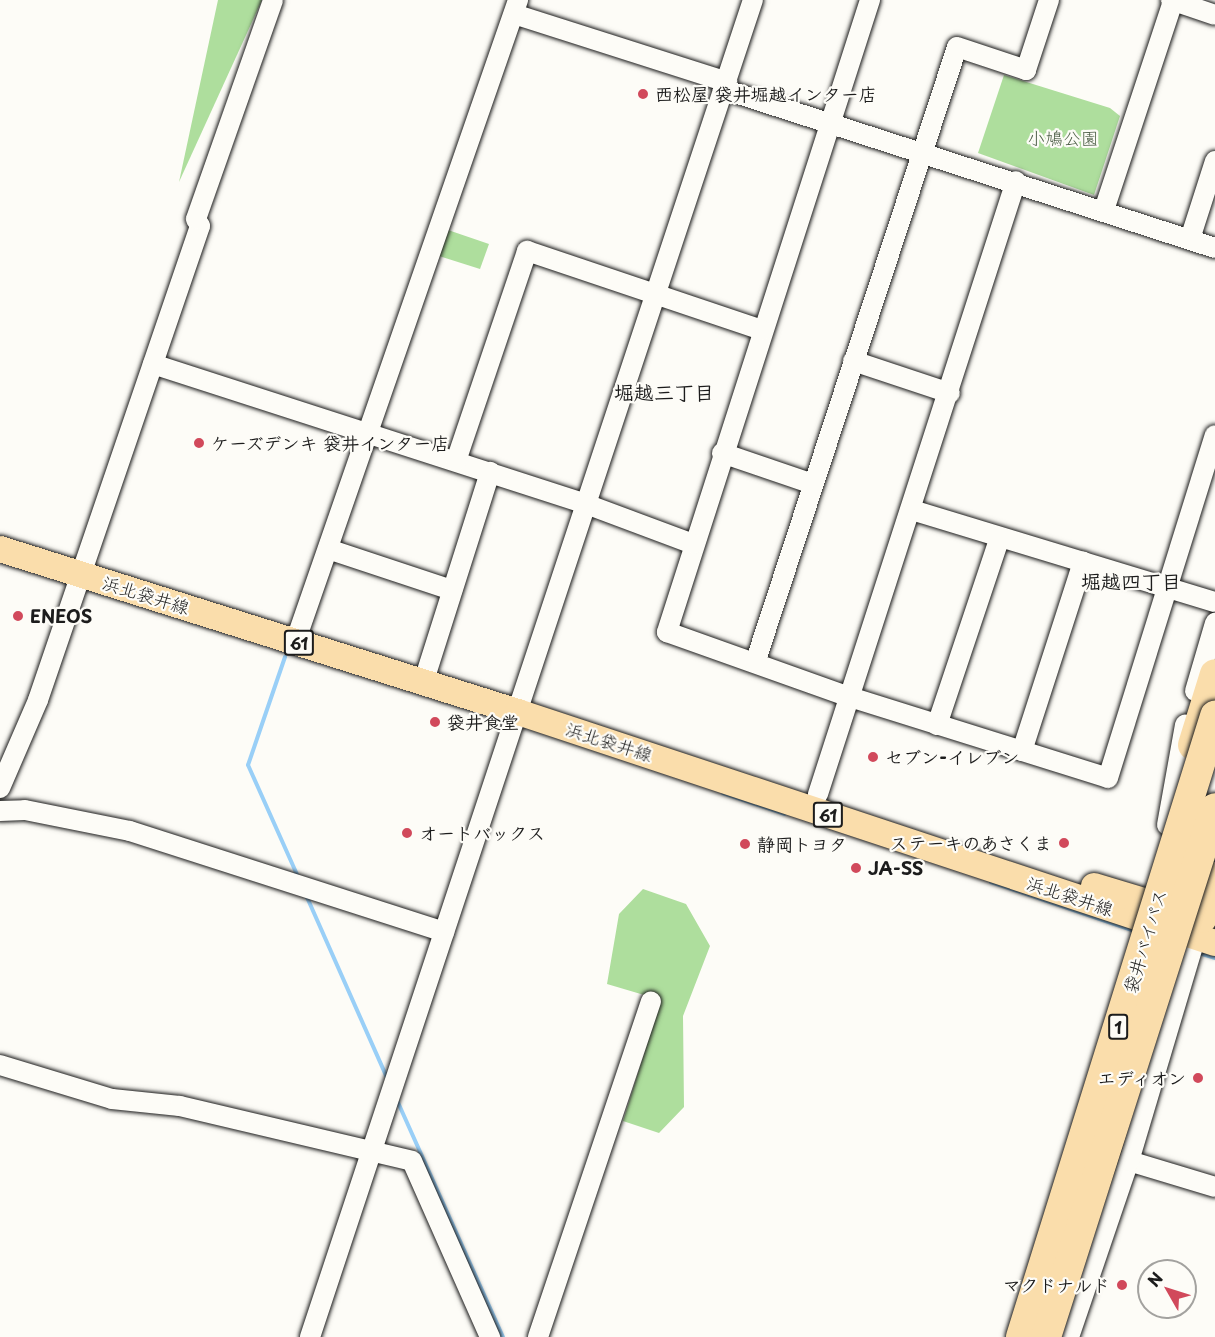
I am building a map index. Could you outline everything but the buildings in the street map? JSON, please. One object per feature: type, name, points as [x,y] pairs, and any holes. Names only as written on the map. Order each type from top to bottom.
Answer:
[{"type":"highway","points":[[1140,910],[1215,674]]},
{"type":"highway","name":"袋井バイパス","points":[[1021,1337],[1215,716]]},
{"type":"highway","name":"袋井バイパス","points":[[1046,1337],[1215,808]]},
{"type":"highway","points":[[1207,930],[1215,877]]},
{"type":"main road","name":"浜北袋井線","points":[[0,534],[81,567],[520,706],[1207,930]]},
{"type":"main road","name":"浜北袋井線","points":[[0,549],[81,567],[299,631],[427,671],[520,706],[818,794],[1140,910]]},
{"type":"street","points":[[0,788],[38,700],[81,567],[200,226],[196,219],[273,0]]},
{"type":"street","points":[[310,1337],[370,1150],[658,293],[753,0]]},
{"type":"street","points":[[870,0],[722,453],[667,632],[849,697],[1108,778],[1215,435]]},
{"type":"street","points":[[755,663],[920,151],[957,47],[1026,70],[1049,0]]},
{"type":"street","points":[[1104,210],[1172,0],[1215,15]]},
{"type":"street","points":[[299,631],[516,7],[830,123],[1017,181],[1215,248]]},
{"type":"street","points":[[1190,239],[1215,161]]},
{"type":"street","points":[[818,794],[1017,181]]},
{"type":"street","points":[[456,461],[526,251],[658,293],[762,330]]},
{"type":"street","points":[[853,361],[950,393]]},
{"type":"street","points":[[153,364],[368,436],[490,472],[586,504],[693,544]]},
{"type":"street","points":[[722,453],[813,484]]},
{"type":"street","points":[[427,671],[490,472]]},
{"type":"street","points":[[912,510],[1215,602]]},
{"type":"street","points":[[937,724],[1000,537]]},
{"type":"street","points":[[328,549],[452,590]]},
{"type":"street","points":[[1022,752],[1083,562]]},
{"type":"street","points":[[1167,825],[1182,735],[1215,623]]},
{"type":"street","points":[[0,810],[25,810],[130,831],[444,932]]},
{"type":"street","points":[[1008,1337],[1140,910]]},
{"type":"street","points":[[1069,1337],[1207,930]]},
{"type":"street","points":[[538,1337],[651,1002]]},
{"type":"street","points":[[0,1065],[112,1099],[180,1106],[412,1161],[490,1337]]},
{"type":"street","points":[[1129,1161],[1215,1187]]},
{"type":"green space","points":[[218,0],[262,0],[179,182]]},
{"type":"green space","name":"小鳩公園","points":[[1004,75],[1110,108],[1120,116],[1094,195],[978,153]]},
{"type":"green space","points":[[448,230],[489,244],[480,269],[439,256]]},
{"type":"green space","points":[[643,889],[686,904],[710,946],[683,1016],[684,1107],[659,1133],[623,1121],[661,1000],[607,984],[619,914]]},
{"type":"waterway","points":[[285,657],[248,765],[298,877]]},
{"type":"waterway","points":[[723,793],[785,814]]},
{"type":"waterway","points":[[991,882],[1135,931]]},
{"type":"waterway","points":[[306,895],[388,1080]]},
{"type":"waterway","points":[[1199,953],[1215,958]]},
{"type":"waterway","points":[[396,1098],[503,1337]]},
{"type":"place","name":"西松屋 袋井堀越インター店","points":[[643,94]]},
{"type":"place","name":"ケーズデンキ 袋井インター店","points":[[199,443]]},
{"type":"place","name":"ENEOS","points":[[18,616]]},
{"type":"place","name":"袋井食堂","points":[[435,722]]},
{"type":"place","name":"セブン-イレブン","points":[[873,757]]},
{"type":"place","name":"オートバックス","points":[[407,833]]},
{"type":"place","name":"ステーキのあさくま","points":[[1064,843]]},
{"type":"place","name":"静岡トヨタ","points":[[745,844]]},
{"type":"place","name":"JA-SS","points":[[856,868]]},
{"type":"place","name":"エディオン","points":[[1198,1078]]},
{"type":"place","name":"マクドナルド","points":[[1122,1285]]},
{"type":"district","name":"堀越三丁目","points":[[664,392]]},
{"type":"district","name":"堀越四丁目","points":[[1131,581]]}]
